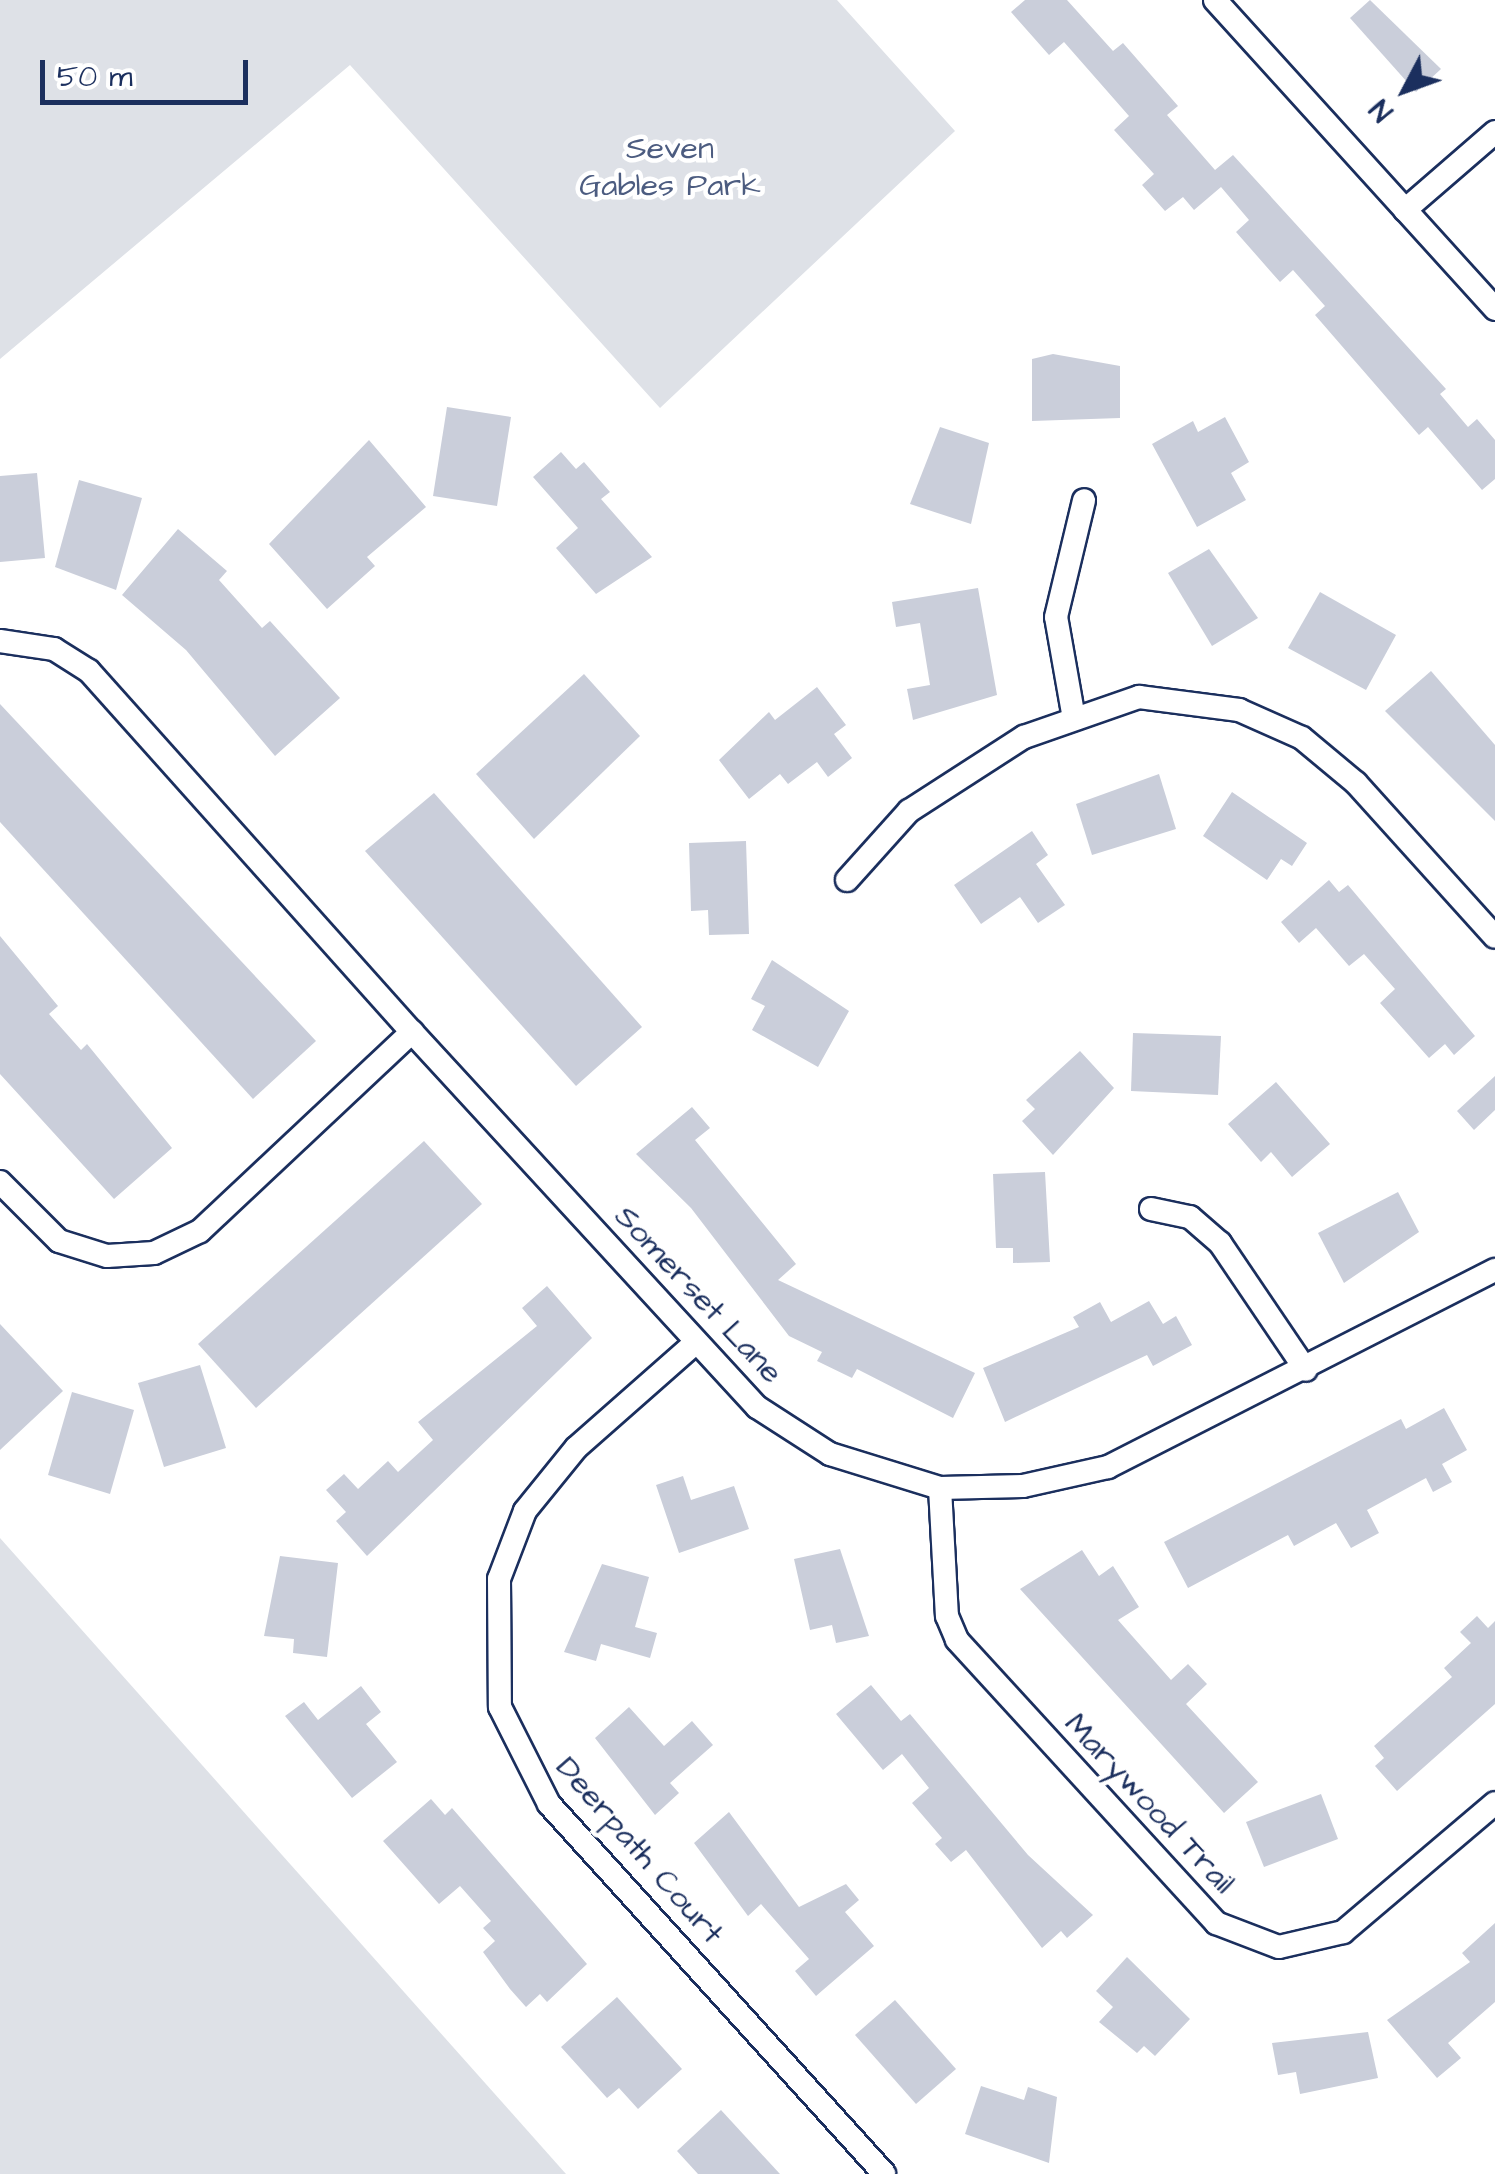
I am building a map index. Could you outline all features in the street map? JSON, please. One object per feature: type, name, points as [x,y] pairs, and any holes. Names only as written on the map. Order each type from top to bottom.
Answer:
[{"type":"street","points":[[1215,0],[1495,309]]},
{"type":"street","points":[[1406,210],[1495,132]]},
{"type":"street","points":[[1073,713],[1056,616],[1084,500]]},
{"type":"street","name":"Somerset Lane","points":[[0,640],[54,649],[89,670],[694,1344],[786,1428],[860,1466],[940,1488],[1082,1476],[1306,1370],[1495,1270]]},
{"type":"street","points":[[847,880],[909,812],[1073,713],[1139,696],[1240,710],[1302,738],[1356,783],[1495,937]]},
{"type":"street","points":[[0,1182],[59,1242],[106,1256],[154,1253],[200,1230],[412,1032]]},
{"type":"street","points":[[1151,1209],[1190,1218],[1220,1243],[1306,1370]]},
{"type":"street","name":"Deerpath Court","points":[[694,1344],[576,1448],[525,1512],[499,1579],[500,1707],[549,1804],[884,2174]]},
{"type":"street","name":"Marywood Trail","points":[[940,1488],[947,1616],[957,1640],[1216,1923],[1279,1947],[1344,1932],[1495,1803]]},
{"type":"green space","name":"Seven Gables Park","points":[[0,0],[837,0],[955,131],[660,408],[350,65],[0,359]]},
{"type":"green space","points":[[0,1538],[566,2174],[0,2174]]},
{"type":"building","points":[[1025,0],[1067,0],[1113,51],[1123,43],[1178,106],[1167,115],[1215,170],[1233,155],[1446,389],[1440,394],[1468,427],[1477,419],[1495,440],[1495,479],[1482,490],[1428,427],[1419,435],[1315,315],[1325,306],[1293,270],[1280,282],[1236,232],[1249,220],[1221,187],[1194,210],[1183,197],[1165,211],[1142,185],[1154,174],[1114,130],[1129,116],[1064,42],[1049,55],[1011,12]]},
{"type":"building","points":[[1370,0],[1441,69],[1416,92],[1350,18]]},
{"type":"building","points":[[1053,354],[1120,366],[1120,418],[1032,421],[1032,359]]},
{"type":"building","points":[[447,407],[511,417],[497,506],[433,496]]},
{"type":"building","points":[[1225,417],[1249,462],[1231,473],[1246,500],[1197,527],[1152,444],[1193,421],[1198,432]]},
{"type":"building","points":[[940,427],[989,443],[971,524],[910,504]]},
{"type":"building","points":[[369,440],[426,507],[367,557],[375,566],[327,609],[269,544]]},
{"type":"building","points":[[561,452],[576,469],[584,462],[610,492],[601,499],[652,557],[596,594],[556,548],[578,528],[533,477]]},
{"type":"building","points":[[37,473],[45,558],[0,562],[0,476]]},
{"type":"building","points":[[79,480],[142,498],[116,590],[55,567]]},
{"type":"building","points":[[178,529],[227,571],[219,580],[262,628],[270,621],[340,698],[275,756],[186,650],[122,595]]},
{"type":"building","points":[[1209,549],[1258,618],[1212,646],[1168,573]]},
{"type":"building","points":[[978,588],[997,695],[913,720],[907,689],[930,685],[920,623],[896,627],[892,602]]},
{"type":"building","points":[[1320,592],[1396,635],[1366,690],[1288,648]]},
{"type":"building","points":[[1431,671],[1495,745],[1495,821],[1385,711]]},
{"type":"building","points":[[584,674],[640,736],[534,839],[476,774]]},
{"type":"building","points":[[817,687],[846,725],[834,734],[852,758],[828,777],[817,762],[788,784],[780,774],[749,799],[719,760],[769,712],[775,720]]},
{"type":"building","points":[[0,704],[316,1041],[253,1099],[0,822]]},
{"type":"building","points":[[1159,774],[1176,829],[1092,855],[1076,804]]},
{"type":"building","points":[[1232,792],[1307,843],[1292,866],[1281,859],[1267,880],[1203,836]]},
{"type":"building","points":[[434,793],[642,1027],[576,1086],[365,851]]},
{"type":"building","points":[[1032,831],[1048,855],[1036,864],[1065,905],[1038,923],[1020,897],[981,924],[954,885]]},
{"type":"building","points":[[746,841],[749,934],[709,935],[708,910],[691,911],[689,843]]},
{"type":"building","points":[[1329,880],[1339,892],[1348,885],[1475,1036],[1454,1055],[1445,1044],[1429,1058],[1380,1003],[1395,989],[1364,954],[1349,966],[1316,928],[1299,943],[1281,922]]},
{"type":"building","points":[[0,936],[58,1006],[49,1014],[81,1050],[87,1044],[172,1148],[114,1199],[0,1074]]},
{"type":"building","points":[[772,960],[849,1011],[818,1067],[752,1030],[765,1006],[751,999]]},
{"type":"building","points":[[1133,1033],[1221,1036],[1218,1095],[1131,1091]]},
{"type":"building","points":[[1080,1051],[1114,1088],[1053,1155],[1022,1121],[1035,1109],[1026,1100]]},
{"type":"building","points":[[1495,1076],[1495,1110],[1474,1130],[1457,1111]]},
{"type":"building","points":[[1276,1082],[1330,1144],[1292,1177],[1271,1152],[1261,1162],[1228,1124]]},
{"type":"building","points":[[692,1107],[710,1128],[695,1140],[796,1264],[778,1280],[975,1373],[953,1418],[857,1369],[852,1378],[817,1361],[822,1352],[789,1336],[691,1208],[636,1154]]},
{"type":"building","points":[[424,1141],[482,1204],[256,1408],[198,1344]]},
{"type":"building","points":[[1045,1172],[1050,1262],[1013,1263],[1013,1248],[996,1248],[993,1174]]},
{"type":"building","points":[[1398,1192],[1419,1232],[1344,1283],[1318,1233]]},
{"type":"building","points":[[547,1286],[592,1338],[367,1556],[336,1521],[346,1512],[326,1490],[344,1474],[358,1489],[388,1461],[398,1472],[433,1440],[418,1422],[537,1326],[522,1308]]},
{"type":"building","points":[[1149,1301],[1163,1324],[1176,1316],[1192,1345],[1153,1366],[1147,1355],[1005,1422],[983,1368],[1079,1327],[1073,1317],[1100,1302],[1111,1322]]},
{"type":"building","points":[[0,1324],[63,1391],[0,1450]]},
{"type":"building","points":[[200,1365],[226,1448],[164,1467],[138,1383]]},
{"type":"building","points":[[72,1392],[134,1410],[110,1494],[48,1475]]},
{"type":"building","points":[[1444,1408],[1467,1450],[1442,1464],[1452,1482],[1433,1492],[1426,1478],[1367,1510],[1379,1533],[1351,1548],[1336,1523],[1294,1546],[1288,1535],[1188,1588],[1164,1542],[1401,1419],[1406,1429]]},
{"type":"building","points":[[683,1476],[691,1500],[734,1486],[749,1529],[679,1553],[656,1485]]},
{"type":"building","points":[[840,1549],[869,1636],[836,1643],[832,1625],[810,1630],[794,1559]]},
{"type":"building","points":[[1082,1550],[1099,1576],[1113,1566],[1139,1607],[1118,1620],[1171,1680],[1188,1664],[1207,1684],[1186,1704],[1258,1782],[1224,1813],[1020,1589]]},
{"type":"building","points":[[280,1556],[338,1563],[327,1657],[293,1653],[294,1639],[264,1636]]},
{"type":"building","points":[[602,1564],[649,1577],[635,1627],[657,1633],[650,1658],[601,1644],[596,1661],[564,1652]]},
{"type":"building","points":[[1477,1616],[1488,1628],[1495,1621],[1495,1704],[1397,1791],[1375,1766],[1384,1758],[1374,1746],[1452,1677],[1444,1668],[1471,1643],[1460,1632]]},
{"type":"building","points":[[871,1685],[901,1721],[910,1714],[1028,1855],[1093,1915],[1067,1938],[1061,1931],[1042,1948],[966,1850],[951,1862],[935,1844],[942,1838],[912,1803],[929,1788],[902,1754],[883,1770],[836,1714]]},
{"type":"building","points":[[361,1686],[381,1712],[366,1724],[397,1762],[352,1798],[285,1716],[304,1702],[318,1720]]},
{"type":"building","points":[[629,1707],[664,1746],[692,1721],[713,1745],[670,1783],[679,1793],[655,1815],[595,1738]]},
{"type":"building","points":[[1321,1794],[1338,1839],[1264,1867],[1246,1822]]},
{"type":"building","points":[[431,1799],[445,1815],[452,1808],[587,1964],[547,2002],[540,1994],[526,2007],[510,1989],[483,1952],[495,1941],[483,1928],[491,1921],[460,1886],[439,1904],[383,1841]]},
{"type":"building","points":[[729,1812],[799,1907],[846,1884],[859,1900],[845,1912],[874,1946],[816,1996],[795,1971],[809,1959],[761,1904],[748,1916],[694,1843]]},
{"type":"building","points":[[1495,1923],[1495,2002],[1448,2043],[1461,2058],[1437,2078],[1387,2020],[1470,1962],[1462,1953]]},
{"type":"building","points":[[1127,1957],[1190,2019],[1155,2056],[1144,2046],[1137,2053],[1099,2022],[1113,2007],[1096,1991]]},
{"type":"building","points":[[617,1997],[682,2069],[638,2109],[619,2088],[607,2098],[561,2047]]},
{"type":"building","points":[[895,2000],[956,2069],[916,2104],[855,2035]]},
{"type":"building","points":[[1368,2032],[1378,2078],[1300,2094],[1296,2072],[1278,2075],[1272,2043]]},
{"type":"building","points":[[981,2086],[1024,2100],[1028,2087],[1057,2097],[1049,2163],[965,2134]]},
{"type":"building","points":[[721,2110],[780,2174],[698,2174],[677,2151]]}]
